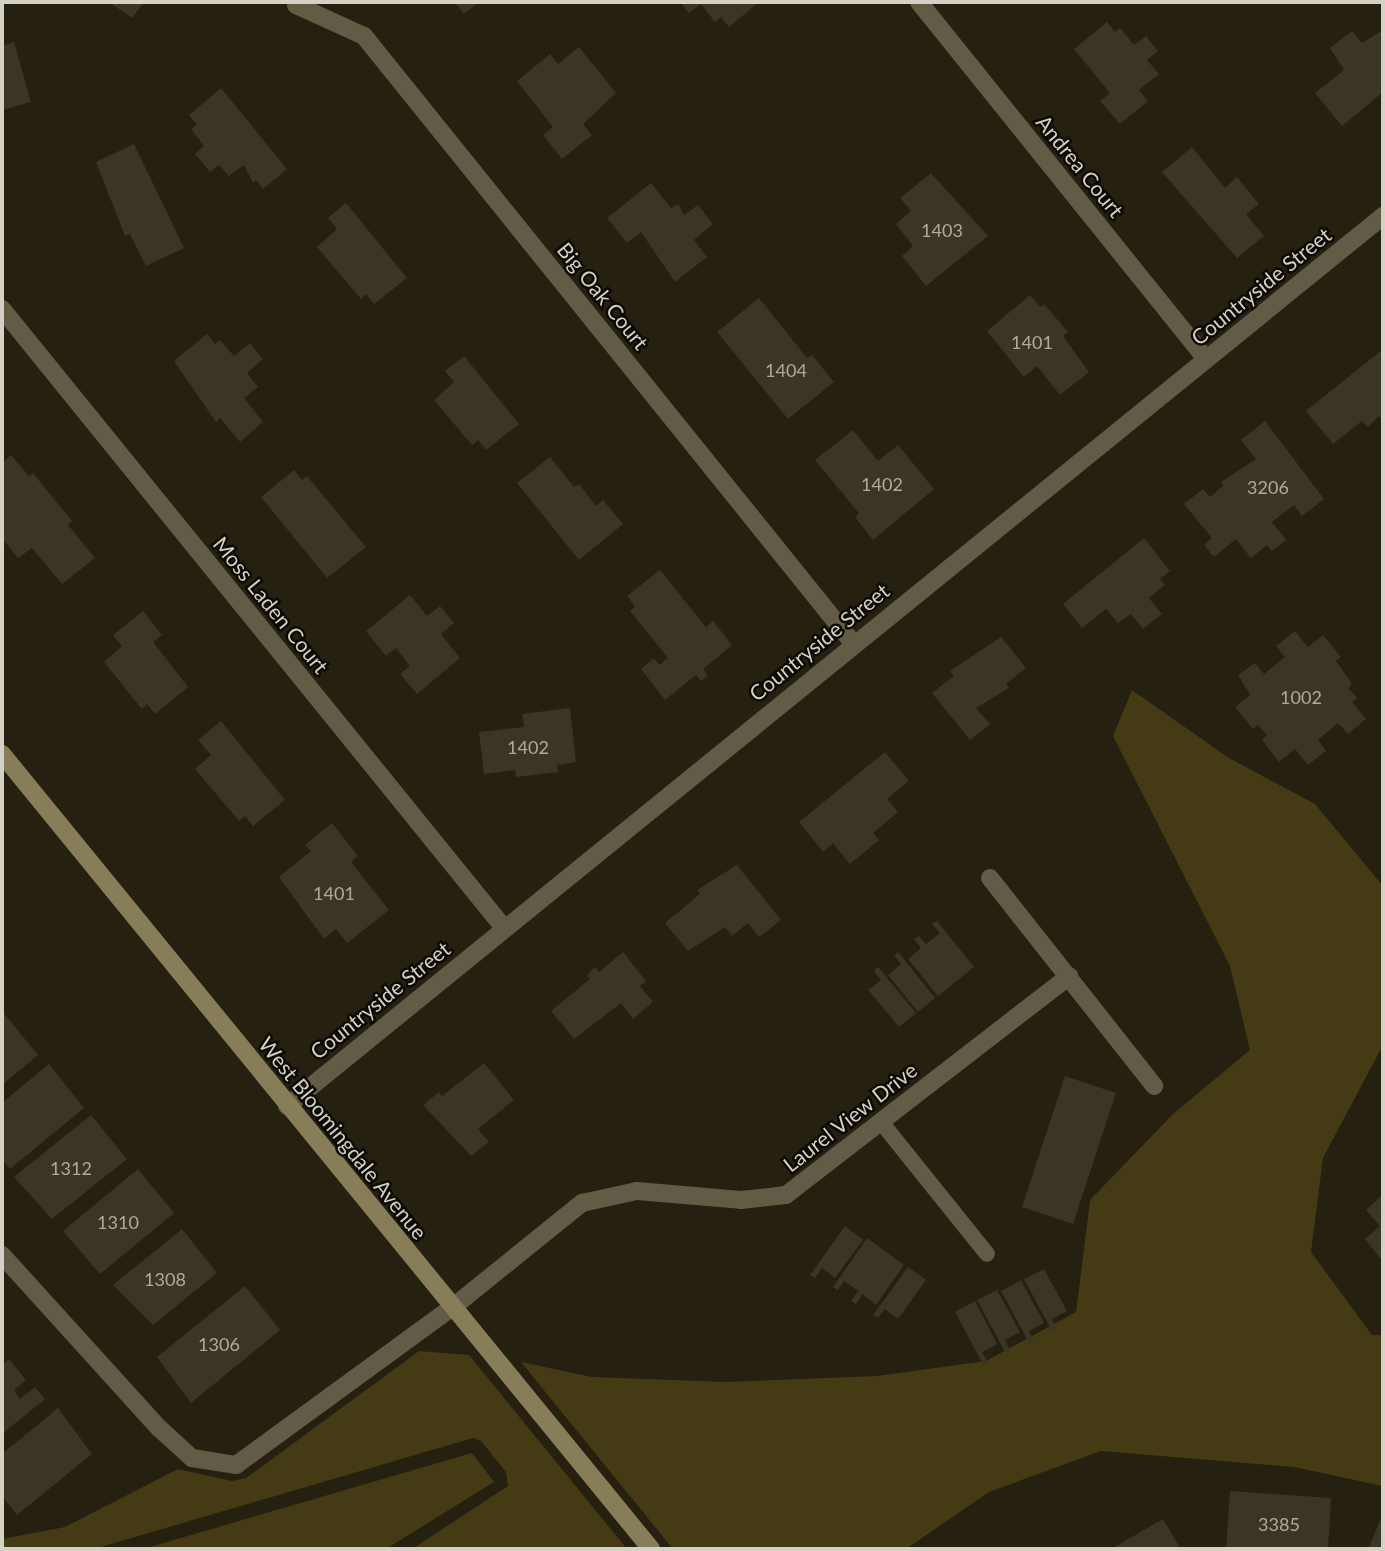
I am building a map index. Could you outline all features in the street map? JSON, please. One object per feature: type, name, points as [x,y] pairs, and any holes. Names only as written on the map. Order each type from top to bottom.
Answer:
[{"type":"main road","name":"West Bloomingdale Avenue","points":[[2,754],[651,1549]]},
{"type":"street","name":"Andrea Court","points":[[919,2],[1206,359]]},
{"type":"street","name":"Big Oak Court","points":[[296,5],[364,36],[853,643]]},
{"type":"street","name":"Countryside Street","points":[[287,1106],[853,643],[1383,216]]},
{"type":"street","name":"Moss Laden Court","points":[[2,309],[505,929]]},
{"type":"street","points":[[990,878],[1154,1086]]},
{"type":"street","name":"Laurel View Drive","points":[[2,1255],[192,1458],[236,1465],[453,1307],[582,1203],[637,1191],[741,1200],[786,1195],[1069,976]]},
{"type":"lane","points":[[881,1122],[987,1254]]},
{"type":"shaded area","points":[[1132,690],[1229,758],[1315,804],[1383,886],[1383,1045],[1323,1158],[1311,1252],[1372,1335],[1383,1335],[1383,1486],[1294,1467],[1101,1451],[989,1492],[906,1549],[673,1549],[521,1362],[592,1377],[727,1382],[877,1376],[986,1361],[1076,1312],[1090,1200],[1173,1114],[1250,1050],[1230,966],[1113,736]]},
{"type":"shaded area","points":[[419,1351],[469,1355],[627,1549],[412,1549],[508,1486],[506,1472],[481,1441],[473,1438],[94,1549],[2,1549],[2,1539],[65,1527],[178,1469],[232,1481],[246,1478]]},
{"type":"shaded area","points":[[472,1453],[494,1482],[386,1549],[143,1549]]},
{"type":"building","points":[[109,2],[144,2],[132,18]]},
{"type":"building","points":[[455,2],[479,2],[464,14]]},
{"type":"building","points":[[680,2],[759,2],[729,27],[721,17],[715,22],[701,4],[689,13]]},
{"type":"building","points":[[1107,22],[1115,32],[1120,28],[1134,45],[1146,36],[1158,51],[1147,60],[1159,74],[1139,90],[1148,101],[1120,124],[1100,101],[1110,93],[1074,49]]},
{"type":"building","points":[[1383,30],[1383,92],[1342,126],[1315,93],[1344,70],[1330,48],[1352,31],[1362,43]]},
{"type":"building","points":[[14,42],[31,102],[2,110],[2,46]]},
{"type":"building","points":[[579,47],[616,93],[583,124],[592,135],[562,159],[543,135],[553,127],[517,81],[550,54],[558,64]]},
{"type":"building","points":[[221,88],[287,169],[263,189],[256,180],[253,183],[244,165],[229,176],[219,165],[210,172],[195,154],[204,146],[191,129],[197,125],[189,115]]},
{"type":"building","points":[[134,144],[184,248],[146,266],[130,234],[125,236],[96,162]]},
{"type":"building","points":[[1192,147],[1225,188],[1237,177],[1259,204],[1246,214],[1264,236],[1237,258],[1162,172]]},
{"type":"building","points":[[931,173],[988,236],[926,286],[902,256],[913,246],[896,224],[911,211],[900,198]]},
{"type":"building","points":[[651,183],[671,208],[678,204],[684,215],[698,205],[713,224],[694,240],[707,257],[675,282],[641,232],[627,243],[607,218]]},
{"type":"building","points":[[346,203],[407,278],[374,304],[366,294],[361,299],[317,247],[337,229],[328,218]]},
{"type":"building","points":[[1030,295],[1040,307],[1044,304],[1068,332],[1063,336],[1089,372],[1060,395],[1037,366],[1024,377],[987,331]]},
{"type":"building","points":[[759,298],[807,358],[812,355],[834,382],[788,419],[717,332]]},
{"type":"building","points":[[207,334],[215,344],[220,340],[234,356],[250,343],[263,359],[247,373],[258,387],[244,398],[263,422],[240,442],[220,418],[216,422],[174,361]]},
{"type":"building","points":[[1383,349],[1383,421],[1379,416],[1368,427],[1362,421],[1333,444],[1306,411]]},
{"type":"building","points":[[464,356],[519,424],[486,450],[478,440],[472,445],[434,400],[454,382],[445,371]]},
{"type":"building","points":[[1265,421],[1324,499],[1302,516],[1294,505],[1272,522],[1286,540],[1272,551],[1267,545],[1251,558],[1236,539],[1214,557],[1204,545],[1212,538],[1184,504],[1203,489],[1210,497],[1224,485],[1221,482],[1256,459],[1241,440]]},
{"type":"building","points":[[853,430],[878,461],[898,445],[934,489],[873,540],[855,517],[859,513],[815,460]]},
{"type":"building","points":[[11,455],[29,476],[33,473],[72,521],[68,525],[95,558],[62,584],[32,548],[18,558],[2,538],[2,463]]},
{"type":"building","points":[[550,457],[574,487],[579,484],[596,506],[603,500],[623,524],[579,560],[517,483]]},
{"type":"building","points":[[294,470],[302,480],[307,476],[366,547],[327,578],[261,497]]},
{"type":"building","points":[[1144,538],[1170,571],[1160,579],[1165,585],[1149,598],[1162,614],[1143,629],[1131,614],[1118,623],[1106,609],[1082,628],[1063,604]]},
{"type":"building","points":[[660,570],[706,627],[713,621],[732,645],[703,669],[708,676],[701,681],[696,675],[665,700],[641,669],[654,658],[659,665],[668,658],[630,611],[635,606],[627,596]]},
{"type":"building","points":[[410,595],[427,616],[440,606],[454,623],[441,634],[460,658],[417,694],[400,674],[410,666],[396,648],[386,656],[366,631]]},
{"type":"building","points":[[143,611],[162,635],[153,642],[188,687],[155,714],[147,704],[142,709],[104,662],[122,646],[113,635]]},
{"type":"building","points":[[1295,631],[1308,647],[1323,635],[1341,657],[1336,661],[1352,684],[1348,688],[1357,698],[1352,702],[1366,719],[1348,734],[1338,723],[1318,740],[1326,751],[1308,765],[1295,749],[1279,762],[1262,740],[1267,735],[1258,725],[1253,729],[1235,707],[1250,695],[1238,675],[1255,663],[1264,674],[1285,657],[1276,646]]},
{"type":"building","points":[[1001,637],[1026,668],[1006,684],[1009,688],[976,708],[990,724],[970,740],[932,693],[954,676],[950,671]]},
{"type":"building","points":[[570,708],[576,762],[557,765],[558,772],[516,777],[515,770],[484,774],[479,732],[524,727],[522,714]]},
{"type":"building","points":[[221,721],[285,800],[253,826],[245,816],[239,821],[195,769],[211,755],[198,740]]},
{"type":"building","points":[[885,752],[909,781],[887,799],[898,812],[873,833],[879,840],[850,864],[833,843],[823,852],[799,822]]},
{"type":"building","points":[[332,823],[358,856],[351,862],[389,910],[347,943],[336,929],[324,939],[279,877],[311,851],[305,845]]},
{"type":"building","points":[[737,865],[781,920],[759,937],[748,923],[732,936],[725,927],[688,951],[665,923],[700,894],[697,890]]},
{"type":"building","points":[[937,921],[974,967],[938,996],[908,959],[921,948],[914,939],[919,936],[926,944],[940,933],[932,924]]},
{"type":"building","points":[[623,952],[646,981],[640,986],[653,1002],[633,1019],[621,1003],[574,1039],[551,1011],[590,979],[587,975],[595,967],[599,972]]},
{"type":"building","points":[[898,952],[935,998],[918,1012],[888,975],[901,964],[894,955]]},
{"type":"building","points":[[878,967],[916,1013],[899,1027],[868,990],[881,980],[874,971]]},
{"type":"building","points":[[2,1011],[38,1055],[2,1085]]},
{"type":"building","points":[[484,1063],[514,1100],[478,1129],[489,1142],[471,1156],[423,1105],[439,1092],[442,1096]]},
{"type":"building","points":[[49,1064],[84,1108],[10,1169],[2,1159],[2,1103]]},
{"type":"building","points":[[1065,1076],[1116,1093],[1073,1224],[1022,1207]]},
{"type":"building","points":[[91,1115],[127,1159],[52,1219],[14,1177]]},
{"type":"building","points":[[138,1169],[174,1213],[100,1274],[63,1231]]},
{"type":"building","points":[[1382,1195],[1383,1262],[1365,1239],[1380,1226],[1366,1210]]},
{"type":"building","points":[[845,1226],[863,1240],[835,1278],[822,1268],[815,1278],[810,1275]]},
{"type":"building","points":[[182,1229],[217,1273],[153,1325],[113,1285]]},
{"type":"building","points":[[867,1238],[904,1265],[876,1305],[863,1294],[856,1304],[851,1301],[858,1291],[844,1281],[838,1290],[833,1287]]},
{"type":"building","points":[[908,1267],[926,1280],[898,1319],[885,1309],[878,1318],[873,1315]]},
{"type":"building","points":[[1044,1269],[1067,1311],[1052,1319],[1057,1329],[1052,1331],[1024,1279]]},
{"type":"building","points":[[1021,1280],[1044,1323],[1029,1331],[1034,1341],[1029,1343],[1001,1291]]},
{"type":"building","points":[[245,1286],[280,1330],[191,1403],[157,1357]]},
{"type":"building","points":[[997,1290],[1020,1332],[1005,1340],[1010,1350],[1005,1352],[977,1300]]},
{"type":"building","points":[[975,1301],[997,1344],[982,1352],[988,1362],[983,1364],[955,1312]]},
{"type":"building","points":[[9,1359],[26,1380],[14,1390],[20,1399],[35,1387],[45,1399],[2,1434],[2,1365]]},
{"type":"building","points":[[58,1408],[92,1454],[17,1515],[2,1496],[2,1454]]},
{"type":"building","points":[[1230,1491],[1331,1498],[1328,1549],[1226,1549]]},
{"type":"building","points":[[1383,1513],[1383,1549],[1368,1549]]},
{"type":"building","points":[[1163,1519],[1181,1549],[1111,1549]]}]
